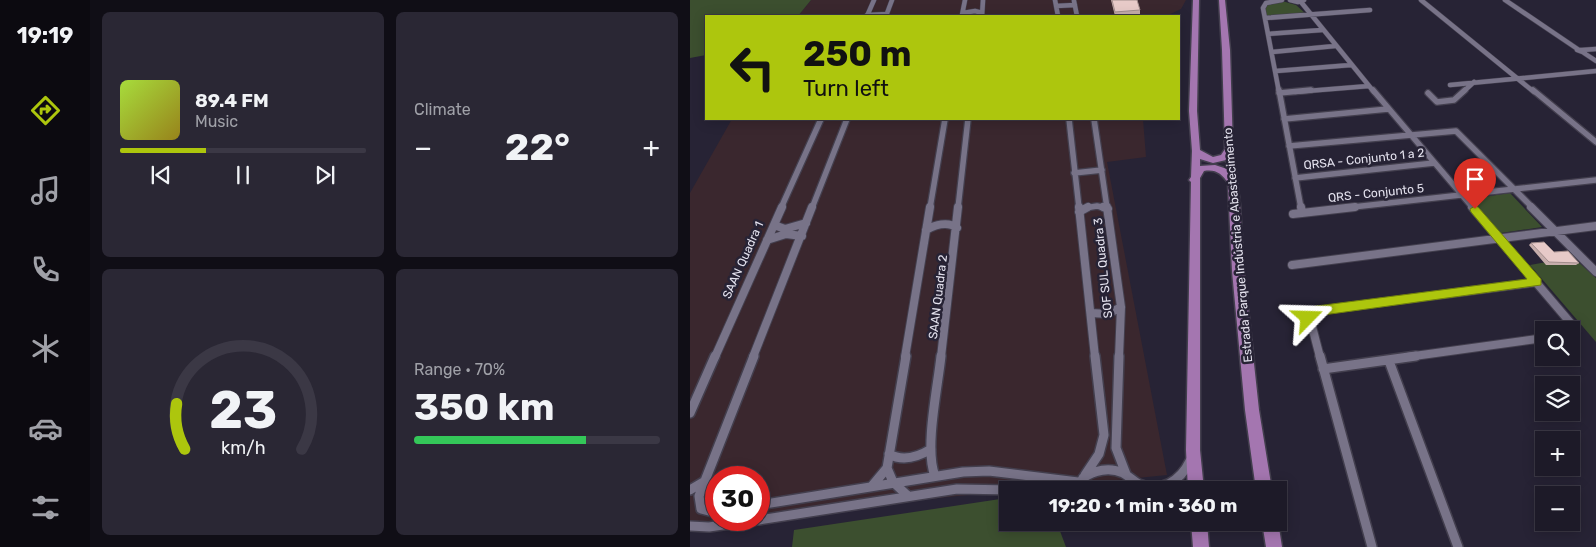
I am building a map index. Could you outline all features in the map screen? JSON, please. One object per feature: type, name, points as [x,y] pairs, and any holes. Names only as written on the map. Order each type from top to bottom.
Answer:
[{"type":"highway","points":[[1195,481],[1193,450],[1194,180],[1196,151],[1193,111],[1196,0]]},
{"type":"highway","name":"Estrada Parque Indústria e Abastecimento","points":[[1222,0],[1226,50],[1229,149],[1252,410],[1263,481]]},
{"type":"highway","points":[[1196,151],[1206,159],[1216,160],[1225,157],[1229,149]]},
{"type":"highway","points":[[1194,180],[1201,170],[1214,167],[1224,170],[1232,182]]},
{"type":"highway","points":[[1200,531],[1201,546]]},
{"type":"highway","points":[[1271,531],[1274,547]]},
{"type":"street","points":[[874,0],[867,15],[886,15],[892,0]]},
{"type":"street","points":[[965,0],[963,15],[976,11],[982,12]]},
{"type":"street","points":[[982,12],[983,0]]},
{"type":"street","points":[[1302,213],[1264,18],[1263,5],[1281,0],[1304,2],[1309,14],[1335,46],[1569,321]]},
{"type":"street","points":[[1421,0],[1596,142]]},
{"type":"street","points":[[1505,0],[1596,60]]},
{"type":"street","points":[[1056,3],[1074,2],[1077,15]]},
{"type":"street","points":[[964,7],[982,12]]},
{"type":"street","points":[[1264,18],[1370,10]]},
{"type":"street","points":[[1268,34],[1322,30]]},
{"type":"street","points":[[1272,52],[1335,46]]},
{"type":"street","points":[[1582,51],[1596,49]]},
{"type":"street","points":[[1276,72],[1351,65]]},
{"type":"street","points":[[1450,85],[1596,71]]},
{"type":"street","points":[[1428,93],[1437,102],[1451,100],[1474,82]]},
{"type":"street","points":[[1280,94],[1369,86]]},
{"type":"street","points":[[1284,119],[1388,109]]},
{"type":"street","name":"SAAN Quadra 1","points":[[690,413],[821,120]]},
{"type":"street","points":[[712,466],[847,120]]},
{"type":"street","points":[[908,496],[893,482],[887,468],[945,120]]},
{"type":"street","name":"SAAN Quadra 2","points":[[935,476],[931,466],[932,449],[968,120]]},
{"type":"street","points":[[1069,120],[1104,434],[1099,454],[1081,481]]},
{"type":"street","name":"SOF SUL Quadra 3","points":[[1094,120],[1121,307],[1116,448],[1131,481]]},
{"type":"street","points":[[1290,146],[1452,130],[1458,132],[1554,232],[1596,272]]},
{"type":"street","name":"QRSA - Conjunto 1 a 2","points":[[1295,178],[1434,163]]},
{"type":"street","points":[[1074,173],[1102,170]]},
{"type":"street","name":"QRS - Conjunto 5","points":[[1293,214],[1596,180]]},
{"type":"street","points":[[1078,200],[1096,202],[1106,196]]},
{"type":"street","points":[[1079,212],[1091,206],[1108,209]]},
{"type":"street","points":[[928,219],[943,220],[958,215]]},
{"type":"street","points":[[774,225],[784,229],[806,223]]},
{"type":"street","points":[[926,230],[941,224],[953,225],[957,228]]},
{"type":"street","points":[[1292,265],[1596,226]]},
{"type":"street","points":[[767,240],[786,234],[802,236]]},
{"type":"street","points":[[1372,547],[1308,318],[1310,313],[1537,282]]},
{"type":"street","points":[[1091,312],[1108,314],[1121,307]]},
{"type":"street","points":[[1323,370],[1389,362],[1535,339]]},
{"type":"street","points":[[1389,362],[1458,547]]},
{"type":"street","points":[[889,454],[895,458],[910,458],[932,449]]},
{"type":"street","points":[[1174,481],[1187,469],[1193,450]]},
{"type":"street","points":[[872,486],[887,468]]},
{"type":"street","points":[[1082,481],[1105,470],[1129,481]]},
{"type":"street","points":[[770,503],[893,482],[989,471],[1072,481]]},
{"type":"street","points":[[690,490],[705,481]]},
{"type":"street","points":[[705,482],[699,496],[699,504],[705,512]]},
{"type":"street","points":[[770,518],[957,488],[999,490]]},
{"type":"street","points":[[690,526],[705,527]]},
{"type":"street","points":[[1194,531],[1201,546]]},
{"type":"shaded area","points":[[811,0],[1186,0],[1181,9],[1168,15],[799,15]]},
{"type":"shaded area","points":[[731,120],[1143,120],[1146,157],[1107,162],[1167,475],[1107,481],[999,481],[999,492],[770,515],[770,466],[705,466],[705,522],[690,523],[690,193]]},
{"type":"green space","points":[[690,0],[811,0],[799,15],[705,15],[705,55],[690,58]]},
{"type":"green space","points":[[1282,1],[1296,5],[1306,14],[1266,16],[1264,7],[1266,4]]},
{"type":"green space","points":[[1510,193],[1542,227],[1501,233],[1470,199]]},
{"type":"green space","points":[[1558,260],[1577,261],[1596,278],[1596,342],[1580,321],[1530,265]]},
{"type":"green space","points":[[999,499],[999,531],[1060,531],[1066,547],[792,547],[794,530]]},
{"type":"building","points":[[1112,0],[1137,0],[1140,10],[1115,12]]},
{"type":"building","points":[[1544,242],[1554,252],[1568,251],[1579,263],[1549,262],[1531,243]]},
{"type":"route","points":[[1308,318],[1310,313],[1316,311],[1537,282],[1475,209]]}]
